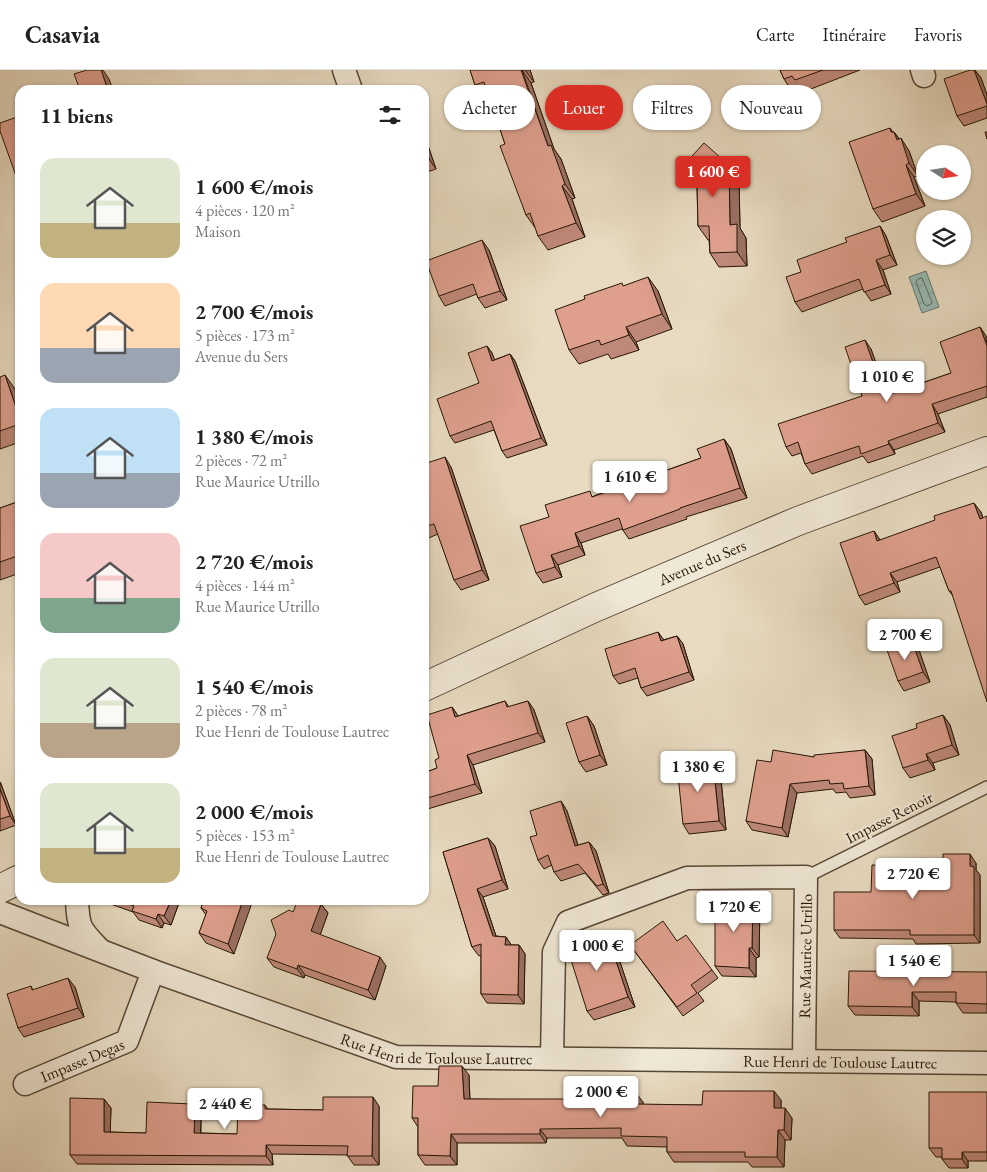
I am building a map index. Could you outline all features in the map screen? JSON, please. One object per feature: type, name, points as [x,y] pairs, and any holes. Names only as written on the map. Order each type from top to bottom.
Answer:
[{"type":"street","points":[[344,70],[349,85]]},
{"type":"street","name":"Avenue du Sers","points":[[429,684],[594,608],[798,521],[987,451]]},
{"type":"street","name":"Rue Maurice Utrillo","points":[[552,1057],[554,952],[568,922],[687,878],[806,877],[804,1060]]},
{"type":"street","points":[[0,889],[15,882]]},
{"type":"street","points":[[77,905],[79,924],[85,934],[102,951]]},
{"type":"street","name":"Rue Henri de Toulouse Lautrec","points":[[0,912],[153,971],[396,1056],[987,1063]]},
{"type":"street","name":"Impasse Degas","points":[[25,1084],[127,1041],[153,971]]},
{"type":"lane","name":"Impasse Renoir","points":[[806,877],[987,786]]},
{"type":"water","points":[[926,271],[939,307],[922,313],[909,277]]},
{"type":"building","points":[[87,70],[101,70],[106,85],[78,85],[74,74]]},
{"type":"building","points":[[470,70],[521,70],[526,85],[485,85],[484,82],[475,85]]},
{"type":"building","points":[[780,70],[823,70],[795,80],[792,76],[784,79]]},
{"type":"building","points":[[974,70],[987,106],[957,116],[944,79]]},
{"type":"building","points":[[535,109],[548,146],[551,145],[565,184],[562,186],[576,223],[538,236],[530,213],[526,215],[500,146],[505,144],[500,130],[535,130]]},
{"type":"building","points":[[15,118],[15,173],[0,131],[0,123]]},
{"type":"building","points":[[890,128],[897,140],[901,138],[909,163],[906,165],[916,194],[873,209],[849,142]]},
{"type":"building","points":[[704,143],[729,165],[730,225],[737,224],[737,252],[710,253],[709,226],[698,226],[697,183],[682,167]]},
{"type":"building","points":[[880,226],[890,255],[876,260],[885,285],[864,292],[859,279],[795,302],[786,277],[801,272],[797,260],[847,242],[845,238]]},
{"type":"building","points":[[482,240],[500,291],[478,298],[473,284],[439,296],[429,269],[429,260]]},
{"type":"building","points":[[648,277],[662,314],[626,327],[629,335],[601,345],[599,340],[569,350],[555,310],[585,299],[584,296],[622,283],[623,286]]},
{"type":"building","points":[[980,327],[987,346],[987,386],[932,404],[938,423],[888,441],[889,444],[861,454],[859,446],[805,464],[798,442],[786,447],[778,424],[862,396],[845,347],[865,340],[885,396],[951,373],[940,342]]},
{"type":"building","points":[[487,346],[492,361],[510,354],[541,438],[502,451],[491,421],[450,436],[437,399],[479,383],[468,353]]},
{"type":"building","points":[[5,375],[15,404],[15,426],[0,431],[0,377]]},
{"type":"building","points":[[724,439],[740,488],[623,530],[619,518],[575,533],[579,546],[551,555],[555,567],[536,573],[520,526],[549,517],[545,505],[590,491],[592,497],[701,458],[697,449]]},
{"type":"building","points":[[445,457],[482,570],[454,580],[434,524],[429,526],[429,462]]},
{"type":"building","points":[[15,503],[15,557],[0,562],[0,508]]},
{"type":"building","points":[[974,503],[980,519],[987,516],[987,702],[951,591],[949,591],[936,557],[890,573],[894,583],[859,596],[840,543],[874,531],[877,541],[935,520],[934,516]]},
{"type":"building","points":[[658,632],[661,641],[677,636],[689,672],[641,688],[635,668],[613,676],[605,649]]},
{"type":"building","points":[[912,641],[923,672],[898,681],[887,650]]},
{"type":"building","points":[[505,701],[507,707],[528,701],[538,733],[467,755],[475,784],[429,798],[429,771],[437,768],[435,760],[439,758],[429,722],[429,714],[452,707],[455,717]]},
{"type":"building","points":[[943,715],[952,745],[926,754],[928,760],[903,768],[892,736],[917,728],[916,724]]},
{"type":"building","points":[[587,716],[600,755],[579,762],[566,723]]},
{"type":"building","points":[[773,750],[814,757],[814,755],[865,750],[869,786],[844,789],[843,783],[830,784],[829,780],[790,784],[782,828],[746,821],[757,760],[771,762]]},
{"type":"building","points":[[713,761],[719,821],[683,824],[677,765]]},
{"type":"building","points":[[0,789],[10,816],[0,819]]},
{"type":"building","points":[[561,801],[575,846],[589,842],[603,884],[597,886],[578,864],[554,872],[548,855],[538,860],[530,837],[537,835],[530,811]]},
{"type":"building","points":[[488,838],[502,880],[477,889],[493,936],[506,937],[505,945],[519,945],[518,995],[481,994],[481,944],[472,947],[443,852]]},
{"type":"building","points":[[943,854],[970,854],[970,866],[974,867],[974,935],[910,935],[910,930],[834,930],[834,892],[871,892],[872,865],[943,867]]},
{"type":"building","points":[[732,895],[753,895],[752,948],[749,948],[749,968],[715,966],[715,910],[730,911]]},
{"type":"building","points":[[131,905],[169,905],[164,916],[158,914],[156,919],[132,911],[134,906]]},
{"type":"building","points":[[202,905],[241,905],[228,944],[199,933],[207,911],[201,908]]},
{"type":"building","points":[[296,905],[321,905],[311,931],[380,957],[368,990],[298,965],[297,969],[267,958],[276,934],[271,920],[289,910],[293,912]]},
{"type":"building","points":[[663,921],[677,941],[686,935],[712,970],[691,985],[697,993],[677,1007],[630,945]]},
{"type":"building","points":[[607,934],[628,997],[587,1011],[567,947]]},
{"type":"building","points":[[849,971],[987,972],[987,1004],[956,1003],[956,992],[912,992],[912,1007],[848,1006]]},
{"type":"building","points":[[68,978],[78,1008],[18,1028],[7,994],[31,986],[32,990]]},
{"type":"building","points":[[439,1066],[462,1066],[464,1099],[571,1099],[571,1093],[636,1093],[636,1104],[702,1105],[703,1091],[774,1091],[774,1108],[785,1108],[784,1130],[778,1130],[777,1157],[745,1157],[745,1152],[667,1152],[667,1137],[621,1136],[621,1128],[540,1129],[540,1134],[451,1134],[450,1156],[418,1155],[418,1118],[412,1118],[413,1086],[438,1086]]},
{"type":"building","points":[[929,1092],[987,1092],[987,1152],[962,1152],[962,1159],[942,1159],[942,1148],[929,1148]]},
{"type":"building","points":[[323,1097],[373,1097],[372,1156],[347,1156],[348,1146],[266,1145],[266,1156],[70,1155],[70,1098],[104,1099],[104,1132],[146,1133],[147,1102],[192,1104],[192,1111],[195,1111],[194,1133],[237,1134],[238,1105],[265,1105],[265,1109],[323,1110]]}]
